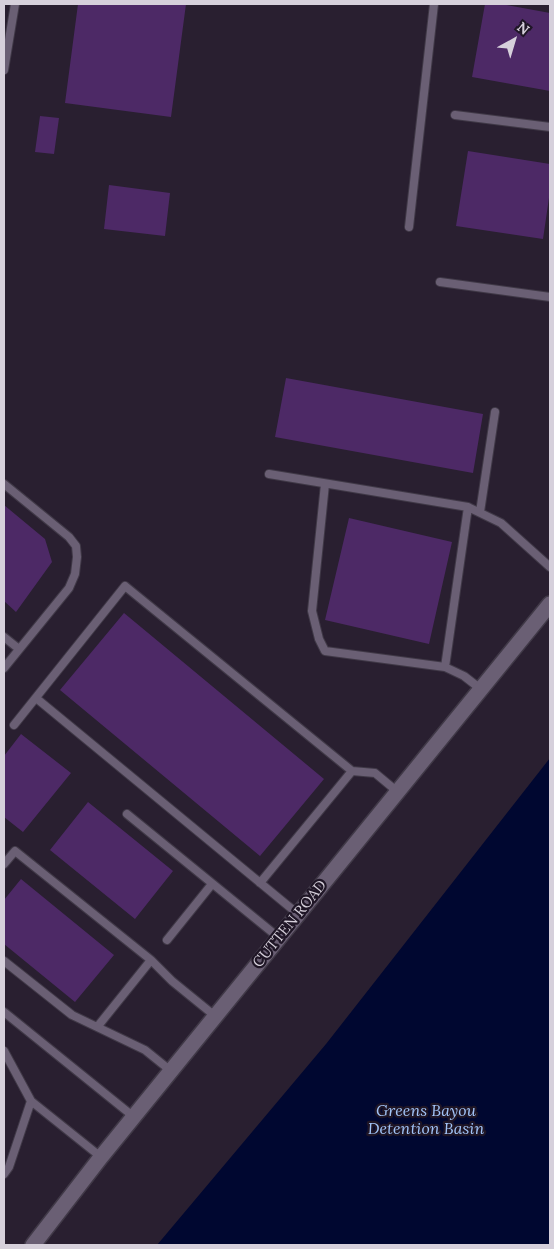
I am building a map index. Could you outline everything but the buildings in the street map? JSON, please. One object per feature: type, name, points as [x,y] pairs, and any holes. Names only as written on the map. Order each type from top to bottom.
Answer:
[{"type":"street","name":"CUTTEN ROAD","points":[[33,1245],[101,1157],[278,937],[399,793],[550,604]]},
{"type":"lane","points":[[4,70],[15,4]]},
{"type":"lane","points":[[409,227],[434,4]]},
{"type":"lane","points":[[455,114],[550,127]]},
{"type":"lane","points":[[440,282],[550,297]]},
{"type":"lane","points":[[480,512],[495,412]]},
{"type":"lane","points":[[269,474],[468,507],[501,523],[550,567]]},
{"type":"lane","points":[[4,484],[69,537],[76,546],[78,557],[75,574],[69,588],[4,668]]},
{"type":"lane","points":[[325,484],[312,611],[319,639],[325,651],[444,667],[464,676],[482,690]]},
{"type":"lane","points":[[444,667],[468,507]]},
{"type":"lane","points":[[14,725],[125,586],[352,771],[375,774],[399,793]]},
{"type":"lane","points":[[4,637],[19,649]]},
{"type":"lane","points":[[36,698],[298,914]]},
{"type":"lane","points":[[260,883],[352,771]]},
{"type":"lane","points":[[127,814],[278,937]]},
{"type":"lane","points":[[4,864],[15,851],[151,960],[172,981],[215,1016]]},
{"type":"lane","points":[[167,940],[212,884]]},
{"type":"lane","points":[[98,1026],[151,960]]},
{"type":"lane","points":[[4,961],[72,1015],[144,1050],[171,1071]]},
{"type":"lane","points":[[4,1012],[134,1117]]},
{"type":"lane","points":[[4,1051],[31,1101],[101,1157]]},
{"type":"lane","points":[[4,1174],[9,1167],[31,1101]]},
{"type":"water","name":"Greens Bayou Detention Basin","points":[[550,758],[550,1245],[157,1245],[326,1044]]}]
